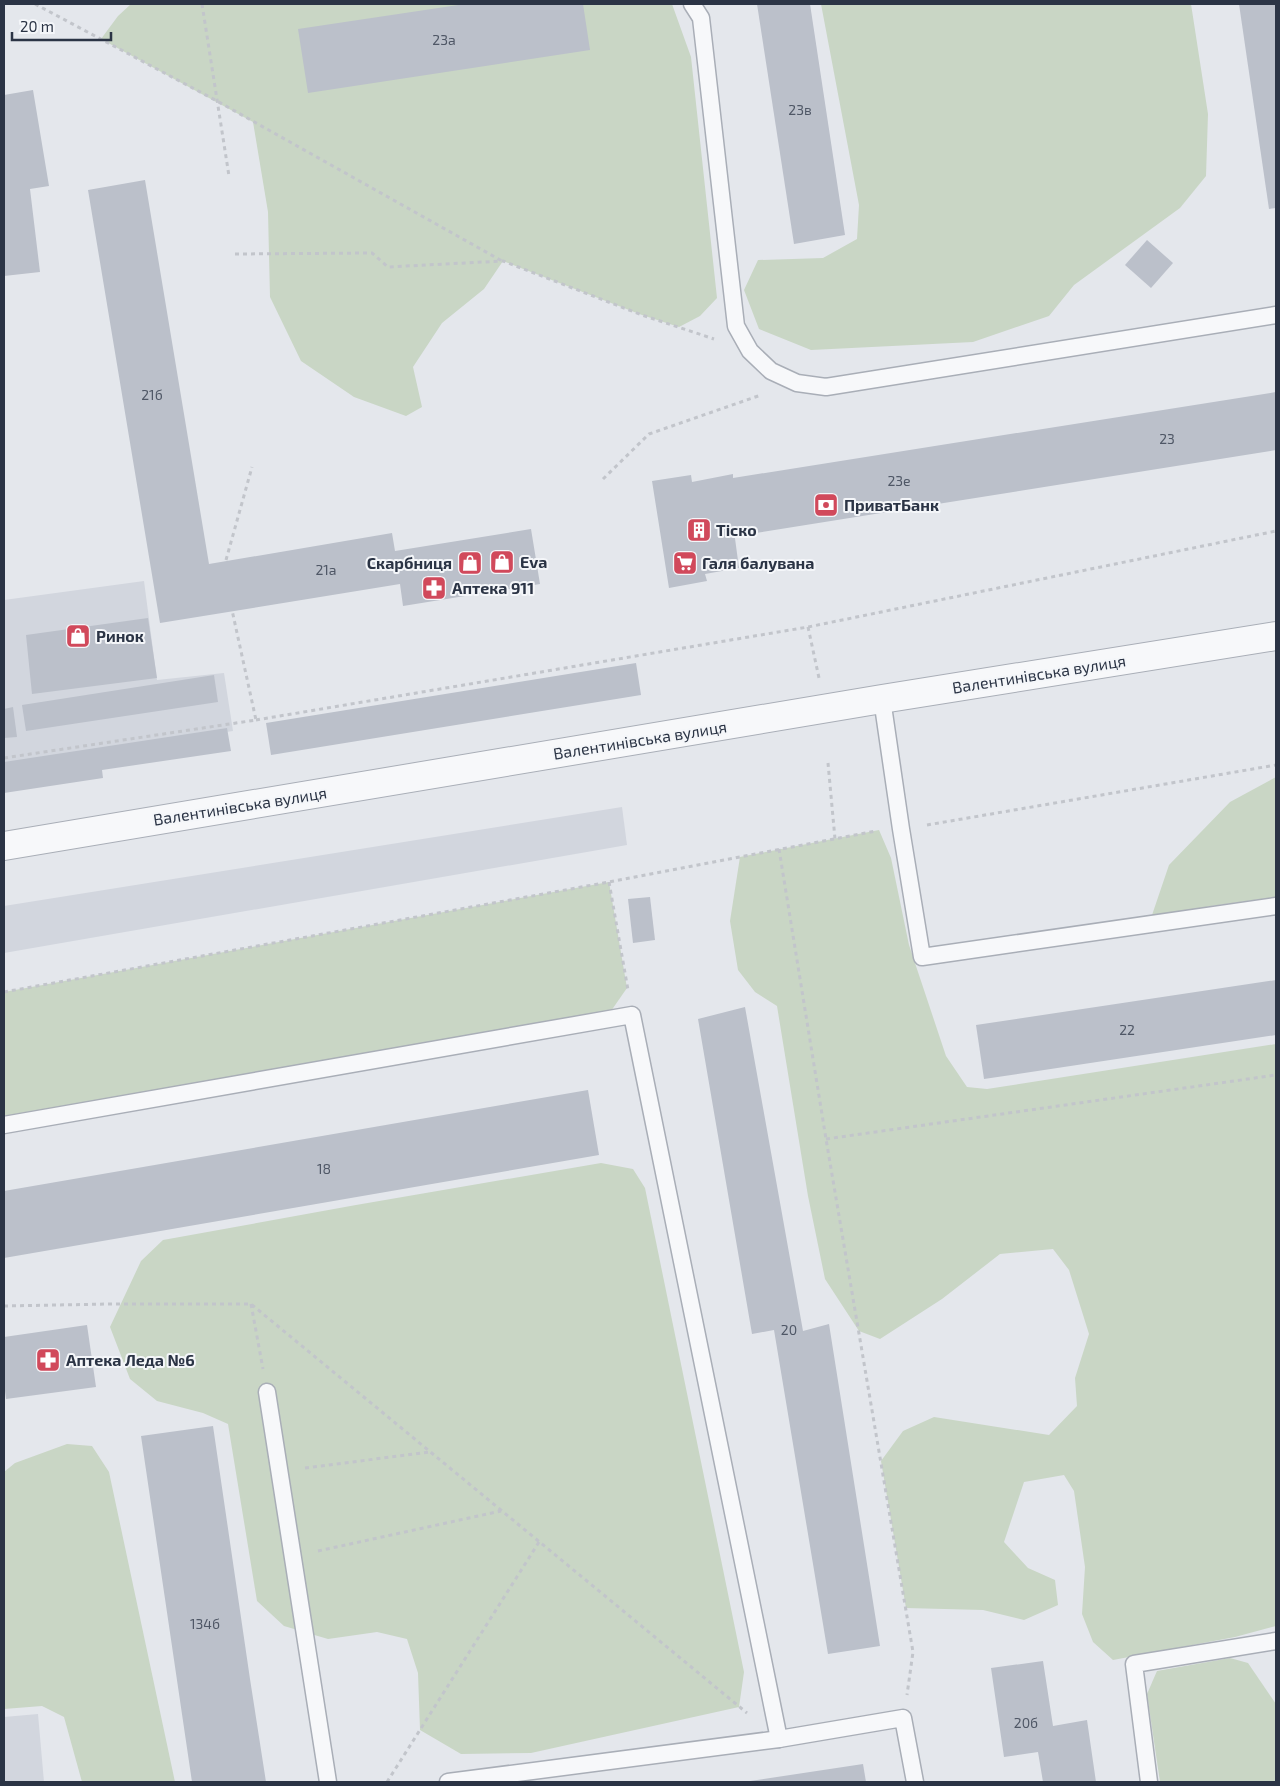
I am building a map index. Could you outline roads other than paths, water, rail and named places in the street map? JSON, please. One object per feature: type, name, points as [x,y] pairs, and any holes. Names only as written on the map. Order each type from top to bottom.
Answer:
[{"type":"street","name":"Валентинівська вулиця","points":[[4,846],[882,699],[1276,636]]},
{"type":"lane","points":[[692,4],[701,18],[736,326],[750,351],[771,370],[797,383],[826,387],[1276,315]]},
{"type":"lane","points":[[882,699],[922,957],[1276,906]]},
{"type":"lane","points":[[4,1124],[632,1015],[779,1739]]},
{"type":"lane","points":[[267,1392],[328,1782]]},
{"type":"lane","points":[[1149,1782],[1134,1664],[1276,1641]]},
{"type":"lane","points":[[448,1782],[779,1739],[903,1718],[915,1782]]},
{"type":"place","name":"ПриватБанк","points":[[826,505]]},
{"type":"place","name":"Тіско","points":[[699,530]]},
{"type":"place","name":"Eva","points":[[502,562]]},
{"type":"place","name":"Скарбниця","points":[[470,563]]},
{"type":"place","name":"Галя балувана","points":[[685,563]]},
{"type":"place","name":"Аптека 911","points":[[434,588]]},
{"type":"place","name":"Ринок","points":[[78,636]]},
{"type":"place","name":"Аптека Леда №6","points":[[48,1360]]}]
